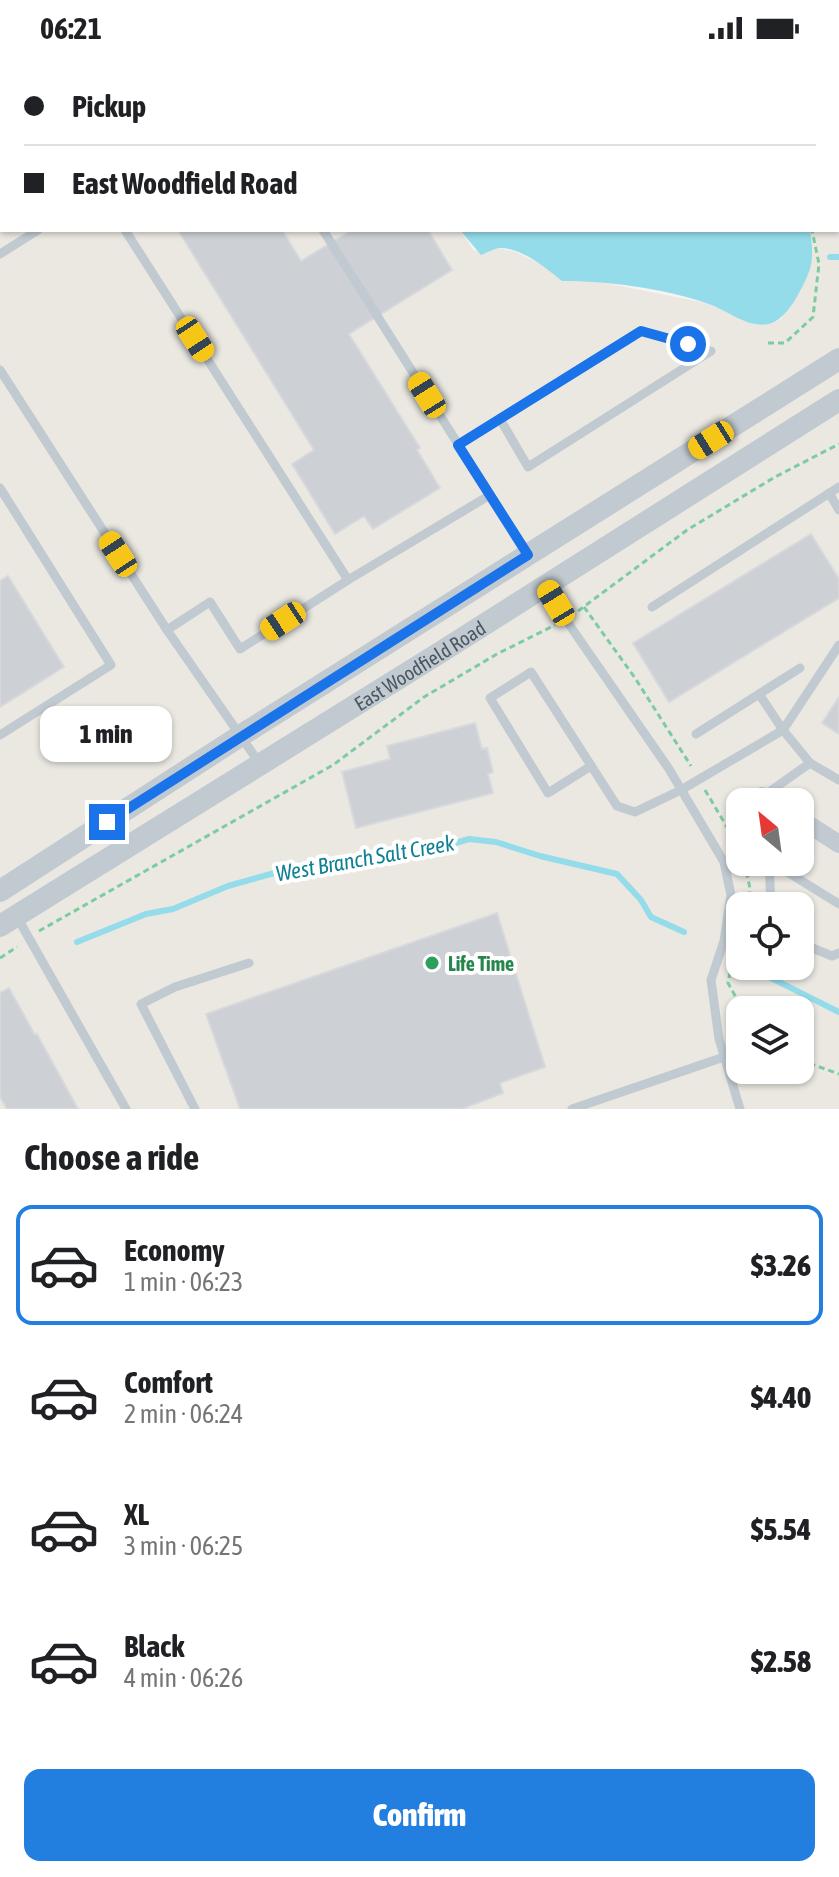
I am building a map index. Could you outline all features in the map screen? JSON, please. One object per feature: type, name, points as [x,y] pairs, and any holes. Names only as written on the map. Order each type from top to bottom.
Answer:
[{"type":"street","name":"East Woodfield Road","points":[[0,891],[839,359]]},
{"type":"street","name":"East Woodfield Road","points":[[8,921],[839,400]]},
{"type":"street","points":[[814,828],[839,844]]},
{"type":"lane","points":[[0,254],[35,232]]},
{"type":"lane","points":[[126,232],[348,580]]},
{"type":"lane","points":[[324,232],[528,555]]},
{"type":"lane","points":[[458,445],[641,331],[711,351],[528,467],[500,419]]},
{"type":"lane","points":[[0,370],[167,630],[260,764]]},
{"type":"lane","points":[[652,607],[839,487]]},
{"type":"lane","points":[[0,488],[111,665],[0,735]]},
{"type":"lane","points":[[829,493],[839,510]]},
{"type":"lane","points":[[167,630],[210,602],[240,649],[490,495]]},
{"type":"lane","points":[[546,585],[566,620],[681,790],[724,862],[731,895],[724,941],[711,980],[719,1039],[740,1109]]},
{"type":"lane","points":[[591,766],[548,793],[490,698],[531,672],[617,806],[635,812],[681,790],[783,730],[839,645]]},
{"type":"lane","points":[[696,734],[800,668]]},
{"type":"lane","points":[[759,694],[810,763],[839,780]]},
{"type":"lane","points":[[778,788],[810,763]]},
{"type":"lane","points":[[793,876],[839,904]]},
{"type":"lane","points":[[8,921],[29,938],[126,1109]]},
{"type":"lane","points":[[814,949],[832,956],[839,953]]},
{"type":"lane","points":[[195,1109],[141,1004],[175,987],[249,963]]},
{"type":"lane","points":[[572,1109],[724,1057]]},
{"type":"path","points":[[768,343],[785,343],[813,317],[819,264],[812,232]]},
{"type":"path","points":[[0,958],[153,865],[333,765],[424,697],[497,654],[566,620],[687,530],[775,477],[839,444]]},
{"type":"path","points":[[584,607],[635,678],[726,825]]},
{"type":"path","points":[[814,1065],[839,1074]]},
{"type":"shaded area","points":[[0,232],[461,232],[474,251],[498,248],[516,252],[542,265],[562,281],[595,281],[706,303],[758,325],[781,319],[809,272],[810,232],[839,232],[839,1109],[0,1109]]},
{"type":"water","points":[[462,232],[810,232],[812,246],[811,267],[798,295],[782,317],[761,325],[672,293],[616,284],[562,281],[533,259],[516,251],[499,248],[481,255]]},
{"type":"building","points":[[179,232],[283,232],[301,261],[349,232],[429,232],[452,270],[349,334],[420,448],[417,450],[440,488],[373,529],[364,516],[335,534],[292,464],[314,450]]},
{"type":"building","points":[[811,534],[839,579],[839,598],[669,702],[633,643]]},
{"type":"building","points":[[8,576],[64,667],[0,707],[0,581]]},
{"type":"building","points":[[839,697],[839,734],[822,723]]},
{"type":"building","points":[[475,723],[482,749],[487,748],[493,772],[488,774],[493,793],[356,828],[342,772],[390,759],[387,746]]},
{"type":"building","name":"Life Time","points":[[497,913],[545,1067],[500,1083],[503,1093],[462,1109],[240,1109],[206,1014]]},
{"type":"building","points":[[9,988],[78,1109],[7,1109],[0,1097],[0,993]]},
{"type":"waterway","name":"West Branch Salt Creek","points":[[830,257],[839,257]]},
{"type":"waterway","name":"West Branch Salt Creek","points":[[77,942],[146,914],[173,909],[228,886],[278,872],[337,859],[425,852],[469,839],[496,842],[617,874],[641,900],[651,917],[684,932]]},
{"type":"waterway","name":"West Branch Salt Creek","points":[[775,980],[839,1012]]},
{"type":"place","name":"Life Time","points":[[432,963]]},
{"type":"route","points":[[107,822],[528,555],[458,445],[641,331],[688,344]]}]
